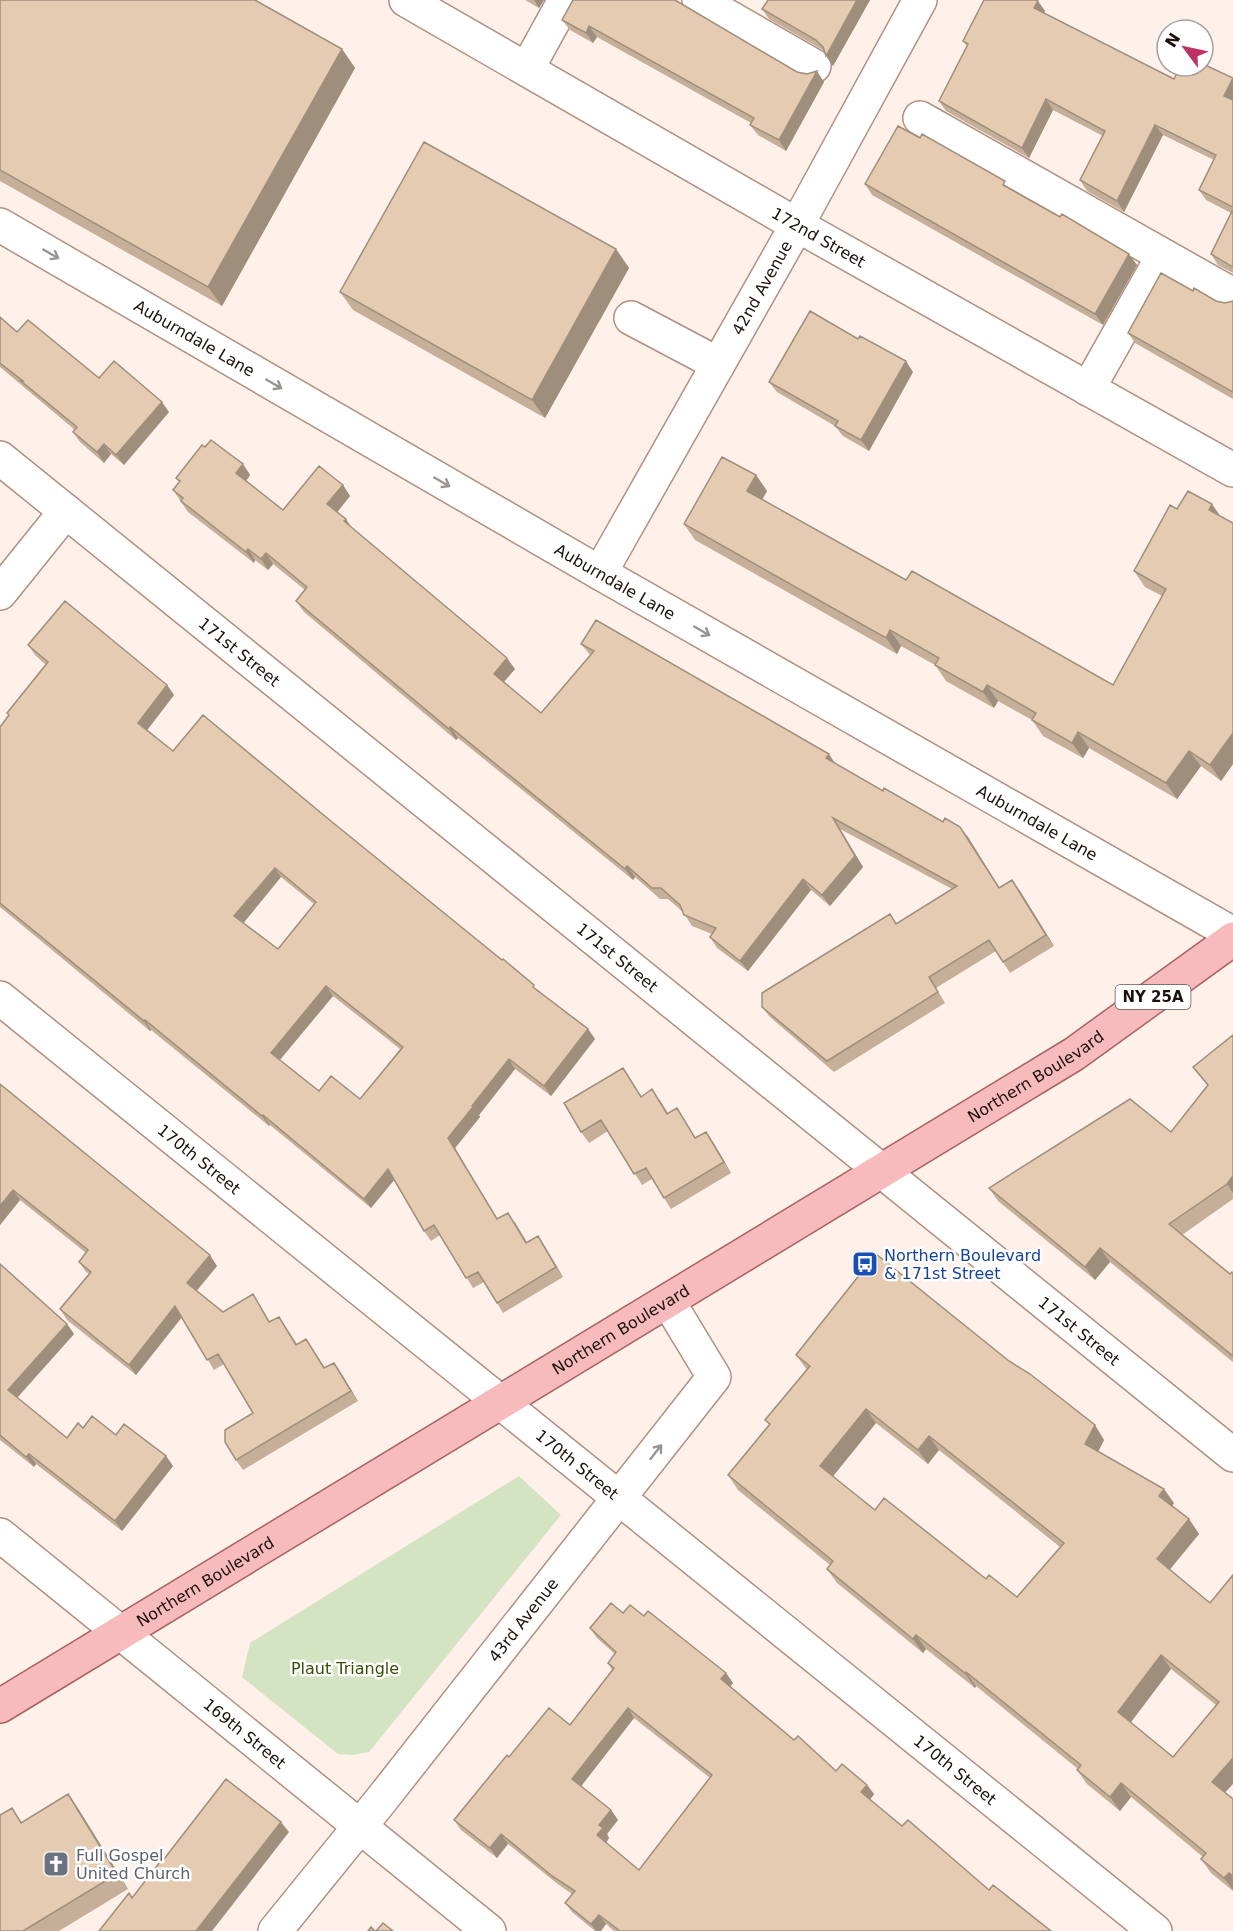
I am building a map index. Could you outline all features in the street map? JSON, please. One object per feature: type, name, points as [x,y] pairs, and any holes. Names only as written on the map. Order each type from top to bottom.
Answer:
[{"type":"main road","name":"Northern Boulevard","points":[[0,1706],[1074,1054],[1233,939]]},
{"type":"street","name":"172nd Street","points":[[406,0],[797,225],[1233,470]]},
{"type":"street","points":[[526,69],[565,0]]},
{"type":"street","points":[[699,0],[814,66]]},
{"type":"street","name":"42nd Avenue","points":[[600,573],[797,225],[920,0]]},
{"type":"street","points":[[920,118],[1233,295]]},
{"type":"street","name":"Auburndale Lane","points":[[0,225],[600,573],[1233,934]]},
{"type":"street","points":[[1088,390],[1163,256]]},
{"type":"street","points":[[631,318],[718,364]]},
{"type":"street","name":"171st Street","points":[[0,458],[1233,1455]]},
{"type":"street","points":[[0,593],[66,511]]},
{"type":"street","name":"170th Street","points":[[0,998],[1155,1931]]},
{"type":"street","name":"43rd Avenue","points":[[275,1931],[714,1377],[668,1300]]},
{"type":"street","name":"169th Street","points":[[0,1535],[489,1931]]},
{"type":"green space","name":"Plaut Triangle","points":[[519,1476],[561,1515],[369,1752],[352,1755],[338,1754],[242,1677],[250,1643]]},
{"type":"building","points":[[0,0],[255,0],[342,49],[208,287],[0,170]]},
{"type":"building","points":[[573,0],[675,0],[797,72],[807,74],[817,71],[779,140],[750,125],[754,118],[589,26],[586,33],[562,20]]},
{"type":"building","points":[[768,0],[857,0],[826,56],[823,47],[816,40],[762,9]]},
{"type":"building","points":[[984,0],[1036,0],[1038,1],[1034,8],[1155,69],[1155,78],[1215,78],[1215,70],[1233,78],[1224,96],[1233,100],[1233,207],[1199,190],[1216,155],[1155,125],[1117,201],[1080,180],[1105,131],[1046,99],[1022,148],[939,101],[968,44],[963,41]]},
{"type":"building","points":[[898,126],[920,138],[922,134],[1005,181],[1003,185],[1060,217],[1062,214],[1129,254],[1095,314],[865,184]]},
{"type":"building","points":[[424,142],[616,249],[532,400],[340,292]]},
{"type":"building","points":[[1233,209],[1233,267],[1211,254]]},
{"type":"building","points":[[1161,273],[1216,301],[1225,303],[1233,301],[1233,392],[1128,333]]},
{"type":"building","points":[[810,311],[858,339],[860,336],[906,361],[861,440],[835,426],[838,421],[769,382]]},
{"type":"building","points":[[0,317],[17,332],[28,320],[99,378],[114,361],[162,402],[116,455],[104,444],[97,452],[73,432],[77,427],[0,363]]},
{"type":"building","points":[[211,440],[243,464],[236,473],[283,510],[319,466],[343,485],[327,504],[346,519],[344,521],[507,658],[494,674],[541,713],[594,651],[581,644],[596,620],[829,754],[826,758],[883,791],[884,788],[943,822],[945,818],[960,827],[999,888],[1012,880],[1046,935],[1003,962],[989,940],[929,977],[938,992],[827,1061],[762,1007],[762,993],[890,914],[896,924],[957,886],[833,818],[855,856],[822,895],[803,879],[740,961],[710,937],[716,928],[684,915],[680,905],[661,888],[652,888],[627,866],[625,869],[450,727],[449,729],[296,601],[307,587],[266,553],[261,559],[248,549],[246,552],[181,501],[183,498],[173,490],[180,481],[176,478],[202,445],[205,447]]},
{"type":"building","points":[[722,457],[756,475],[747,491],[906,580],[912,571],[1113,685],[1166,589],[1134,571],[1170,505],[1177,509],[1188,491],[1212,504],[1209,510],[1233,523],[1233,733],[1210,765],[1189,751],[1166,783],[1078,732],[1072,743],[1032,720],[1036,713],[987,685],[983,692],[935,665],[939,658],[890,630],[886,638],[684,524]]},
{"type":"building","points":[[65,601],[167,685],[138,723],[173,751],[203,715],[503,959],[534,985],[533,987],[588,1029],[544,1086],[509,1059],[448,1138],[497,1219],[508,1213],[526,1243],[538,1236],[556,1267],[497,1303],[478,1272],[466,1278],[434,1225],[424,1231],[388,1169],[364,1199],[0,903],[0,727],[9,715],[7,713],[48,662],[28,645]],"holes":[[[275,868],[316,902],[278,949],[234,916]],[[326,986],[403,1047],[360,1099],[331,1076],[319,1091],[271,1053]]]},
{"type":"building","points":[[1233,1035],[1233,1176],[1227,1184],[1169,1224],[1230,1274],[1233,1273],[1233,1356],[1100,1248],[1085,1267],[989,1188],[1130,1099],[1171,1132],[1208,1085],[1193,1067]]},
{"type":"building","points":[[623,1068],[641,1097],[652,1089],[667,1114],[677,1108],[695,1138],[706,1132],[724,1162],[664,1198],[646,1168],[634,1174],[601,1120],[581,1132],[564,1103]]},
{"type":"building","points":[[0,1084],[210,1255],[187,1283],[223,1312],[253,1294],[269,1322],[279,1317],[296,1345],[306,1339],[324,1368],[334,1363],[351,1391],[236,1460],[225,1442],[225,1430],[253,1413],[218,1354],[207,1360],[175,1306],[129,1365],[60,1309],[91,1272],[79,1262],[88,1250],[13,1190],[0,1206]]},
{"type":"building","points":[[876,1254],[1009,1361],[1030,1374],[1095,1425],[1085,1444],[1164,1489],[1159,1496],[1189,1519],[1157,1559],[1210,1603],[1233,1575],[1233,1758],[1212,1782],[1233,1799],[1233,1876],[1229,1873],[1224,1878],[1201,1859],[1206,1853],[1121,1783],[1110,1797],[1077,1770],[1081,1765],[966,1672],[916,1635],[913,1639],[827,1569],[833,1561],[728,1475],[770,1424],[765,1420],[810,1366],[796,1355]],"holes":[[[866,1409],[918,1450],[929,1436],[1064,1543],[1017,1597],[989,1575],[986,1579],[884,1498],[875,1510],[820,1466]],[[1161,1655],[1219,1702],[1173,1757],[1118,1712]]]},
{"type":"building","points":[[0,1264],[67,1324],[8,1390],[67,1438],[78,1423],[83,1428],[92,1416],[116,1435],[124,1424],[166,1456],[115,1521],[29,1454],[26,1457],[0,1435]]},
{"type":"building","points":[[611,1603],[623,1613],[630,1605],[644,1616],[648,1611],[726,1673],[721,1679],[794,1740],[798,1736],[836,1771],[842,1764],[867,1785],[861,1792],[902,1826],[908,1820],[989,1890],[993,1885],[1051,1931],[620,1931],[599,1915],[591,1924],[565,1903],[575,1891],[552,1876],[501,1834],[490,1848],[454,1820],[549,1708],[570,1725],[614,1668],[608,1663],[616,1652],[590,1628]],"holes":[[[628,1708],[712,1775],[639,1870],[597,1835],[603,1828],[599,1825],[611,1810],[572,1779]]]},
{"type":"building","points":[[226,1779],[281,1822],[196,1931],[99,1931],[129,1893],[132,1898]]},
{"type":"building","name":"Full Gospel United Church","points":[[68,1794],[117,1874],[23,1931],[0,1931],[0,1815],[12,1808],[21,1823]]},
{"type":"building","points":[[383,1923],[393,1931],[376,1931]]},
{"type":"place","name":"Northern Boulevard & 171st Street","points":[[865,1264]]},
{"type":"place","name":"Full Gospel United Church","points":[[56,1864]]}]
